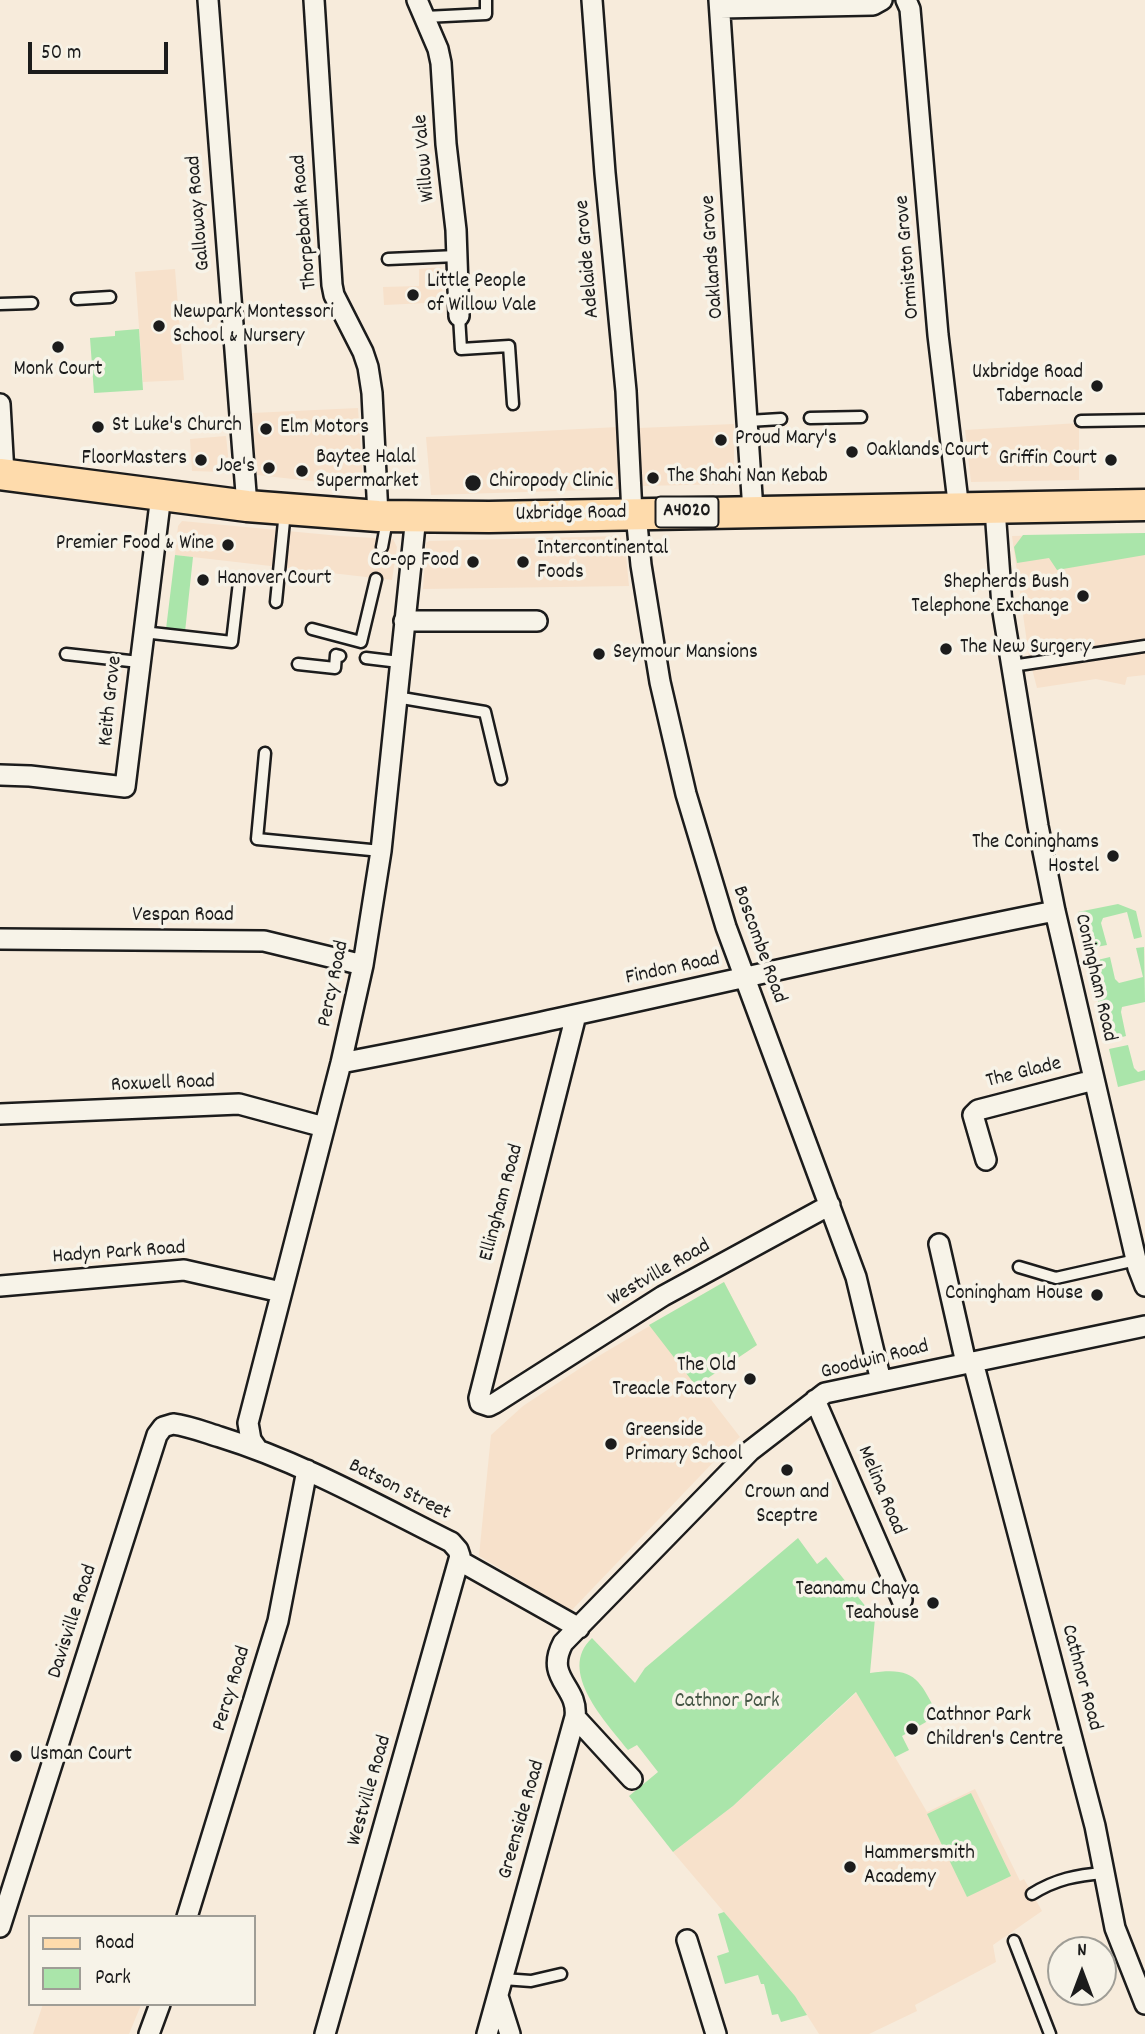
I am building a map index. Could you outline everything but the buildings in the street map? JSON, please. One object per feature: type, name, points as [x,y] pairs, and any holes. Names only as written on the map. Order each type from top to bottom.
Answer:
[{"type":"main road","name":"Uxbridge Road","points":[[2,474],[247,506],[394,516],[959,510],[1145,505]]},
{"type":"street","name":"Galloway Road","points":[[208,0],[247,506]]},
{"type":"street","name":"Thorpebank Road","points":[[314,0],[332,285],[334,295],[368,367],[394,516]]},
{"type":"street","name":"Adelaide Grove","points":[[592,0],[634,514]]},
{"type":"street","points":[[720,4],[873,5],[882,0]]},
{"type":"street","name":"Ormiston Grove","points":[[906,0],[910,9],[938,334],[959,510]]},
{"type":"street","name":"Oaklands Grove","points":[[720,4],[754,511]]},
{"type":"street","name":"Willow Vale","points":[[421,8],[441,63],[457,256],[459,316]]},
{"type":"street","points":[[0,404],[2,474]]},
{"type":"street","name":"Keith Grove","points":[[0,775],[125,787],[161,495]]},
{"type":"street","name":"Coningham Road","points":[[995,509],[1002,606],[1055,911],[1141,1270]]},
{"type":"street","name":"Boscombe Road","points":[[634,514],[650,625],[673,744],[710,877],[744,978],[856,1276],[881,1381]]},
{"type":"street","name":"Percy Road","points":[[258,1450],[251,1440],[248,1423],[341,1063],[363,965],[380,851],[404,621],[394,516]]},
{"type":"street","points":[[404,621],[537,621]]},
{"type":"street","name":"Findon Road","points":[[341,1063],[744,978],[902,941],[1055,911]]},
{"type":"street","name":"Vespan Road","points":[[0,939],[264,941],[363,965]]},
{"type":"street","name":"Ellingham Road","points":[[480,1404],[479,1398],[503,1296],[576,1014]]},
{"type":"street","name":"The Glade","points":[[986,1160],[972,1115],[978,1110],[1094,1080]]},
{"type":"street","name":"Roxwell Road","points":[[0,1114],[239,1104],[324,1127]]},
{"type":"street","name":"Westville Road","points":[[480,1404],[489,1406],[495,1403],[663,1296],[830,1205]]},
{"type":"street","name":"Cathnor Road","points":[[939,1244],[1095,1826],[1115,1928],[1145,2004]]},
{"type":"street","name":"Hadyn Park Road","points":[[0,1286],[192,1270],[281,1292]]},
{"type":"street","name":"Goodwin Road","points":[[579,1628],[750,1451],[825,1393],[1145,1326]]},
{"type":"street","name":"Melina Road","points":[[816,1400],[902,1600]]},
{"type":"street","name":"Davisville Road","points":[[0,1927],[157,1435],[163,1427],[173,1423],[258,1450]]},
{"type":"street","name":"Batson Street","points":[[258,1450],[307,1470],[451,1542],[458,1550],[460,1561],[579,1628]]},
{"type":"street","name":"Percy Road","points":[[188,1915],[278,1621],[307,1470]]},
{"type":"street","name":"Westville Road","points":[[325,2034],[460,1561]]},
{"type":"street","points":[[579,1628],[563,1643],[557,1654],[559,1678],[573,1698],[575,1717],[632,1779]]},
{"type":"street","name":"Greenside Road","points":[[487,2034],[575,1717]]},
{"type":"street","points":[[687,1940],[716,2034]]},
{"type":"street","points":[[500,1987],[510,2034]]},
{"type":"street","points":[[149,2034],[159,2006]]},
{"type":"lane","points":[[421,8],[486,14],[486,0]]},
{"type":"lane","points":[[388,259],[457,256]]},
{"type":"lane","points":[[77,299],[110,297]]},
{"type":"lane","points":[[0,304],[32,303]]},
{"type":"lane","points":[[459,316],[461,349],[509,346],[513,404]]},
{"type":"lane","points":[[810,418],[861,417]]},
{"type":"lane","points":[[748,421],[781,419]]},
{"type":"lane","points":[[1082,421],[1145,421]]},
{"type":"lane","points":[[276,601],[285,509]]},
{"type":"lane","points":[[382,547],[394,516]]},
{"type":"lane","points":[[312,629],[361,642],[376,579]]},
{"type":"lane","points":[[143,632],[232,642],[239,582]]},
{"type":"lane","points":[[1012,666],[1145,646]]},
{"type":"lane","points":[[66,653],[139,662]]},
{"type":"lane","points":[[298,664],[335,668],[336,655],[340,656]]},
{"type":"lane","points":[[366,658],[400,662]]},
{"type":"lane","points":[[396,697],[485,712],[501,779]]},
{"type":"lane","points":[[265,752],[257,839],[380,851]]},
{"type":"lane","points":[[1019,1266],[1056,1278],[1141,1270]]},
{"type":"lane","points":[[1032,1894],[1070,1876],[1104,1873]]},
{"type":"lane","points":[[1014,1941],[1050,2034]]},
{"type":"lane","points":[[500,1987],[561,1974]]},
{"type":"shaded area","name":"Little People of Willow Vale","points":[[441,267],[443,307],[427,308],[427,303],[384,305],[383,287],[419,286],[419,269]]},
{"type":"shaded area","name":"Newpark Montessori School & Nursery","points":[[175,269],[184,380],[143,382],[135,272]]},
{"type":"shaded area","points":[[358,408],[363,481],[356,486],[257,475],[252,413]]},
{"type":"shaded area","points":[[1079,423],[1079,480],[971,482],[965,430]]},
{"type":"shaded area","points":[[734,424],[734,484],[642,486],[639,428]]},
{"type":"shaded area","points":[[618,427],[620,489],[431,495],[426,437]]},
{"type":"shaded area","points":[[226,436],[229,464],[223,472],[192,471],[190,439]]},
{"type":"shaded area","points":[[182,521],[393,539],[397,547],[392,580],[175,555],[178,526]]},
{"type":"shaded area","points":[[1145,533],[1145,675],[1127,677],[1125,685],[1096,679],[1037,688],[1029,657],[1012,536]]},
{"type":"shaded area","points":[[619,536],[625,545],[629,586],[423,589],[426,543],[429,541]]},
{"type":"shaded area","name":"Greenside Primary School","points":[[724,1282],[757,1345],[699,1384],[740,1437],[571,1611],[479,1556],[491,1435],[523,1406],[597,1357]]},
{"type":"shaded area","name":"Hammersmith Academy","points":[[857,1692],[927,1812],[975,1789],[1020,1881],[1024,1879],[1042,1911],[993,1945],[996,1962],[915,2005],[917,2011],[869,2034],[819,2034],[795,1996],[673,1852],[733,1806]]},
{"type":"shaded area","points":[[42,2006],[141,2006],[129,2034],[33,2034]]},
{"type":"green space","points":[[139,329],[143,390],[94,393],[90,338],[115,336],[115,331]]},
{"type":"green space","points":[[1145,533],[1145,555],[1057,570],[1049,558],[1017,563],[1014,547],[1023,535]]},
{"type":"green space","points":[[175,555],[193,557],[185,632],[166,629]]},
{"type":"green space","points":[[1118,904],[1136,911],[1142,937],[1134,939],[1127,912],[1103,918],[1101,923],[1107,945],[1086,949],[1078,912]]},
{"type":"green space","points":[[1144,947],[1145,1002],[1122,1007],[1126,1036],[1107,1041],[1089,962],[1110,957],[1115,979],[1119,983],[1143,977],[1136,948]]},
{"type":"green space","points":[[1128,1045],[1134,1068],[1138,1072],[1145,1070],[1145,1080],[1118,1087],[1109,1049]]},
{"type":"green space","points":[[724,1282],[757,1345],[696,1386],[649,1325]]},
{"type":"green space","name":"Cathnor Park","points":[[798,1538],[817,1564],[826,1557],[875,1618],[870,1673],[897,1672],[914,1678],[926,1692],[938,1715],[902,1736],[909,1750],[895,1757],[856,1692],[733,1806],[673,1852],[629,1796],[658,1772],[637,1745],[628,1750],[598,1711],[582,1681],[579,1666],[582,1651],[592,1638],[635,1683],[645,1668]]},
{"type":"green space","points":[[971,1793],[1011,1876],[967,1897],[927,1814]]},
{"type":"green space","points":[[724,1912],[795,1996],[807,2015],[781,2022],[778,2014],[772,2015],[764,1984],[761,1984],[758,1975],[725,1984],[717,1956],[729,1952],[718,1914]]},
{"type":"place","name":"Little People of Willow Vale","points":[[413,295]]},
{"type":"place","name":"Newpark Montessori School & Nursery","points":[[159,326]]},
{"type":"place","name":"Monk Court","points":[[58,347]]},
{"type":"place","name":"Uxbridge Road Tabernacle","points":[[1097,386]]},
{"type":"place","name":"St Luke's Church","points":[[98,427]]},
{"type":"place","name":"Elm Motors","points":[[266,429]]},
{"type":"place","name":"Proud Mary's","points":[[721,440]]},
{"type":"place","name":"Oaklands Court","points":[[852,452]]},
{"type":"place","name":"FloorMasters","points":[[201,460]]},
{"type":"place","name":"Griffin Court","points":[[1111,460]]},
{"type":"place","name":"Joe's","points":[[269,468]]},
{"type":"place","name":"Baytee Halal Supermarket","points":[[302,471]]},
{"type":"place","name":"The Shahi Nan Kebab","points":[[653,478]]},
{"type":"place","name":"Chiropody Clinic","points":[[473,483]]},
{"type":"place","name":"Premier Food & Wine","points":[[228,545]]},
{"type":"place","name":"Co-op Food","points":[[473,562]]},
{"type":"place","name":"Intercontinental Foods","points":[[523,562]]},
{"type":"place","name":"Hanover Court","points":[[203,580]]},
{"type":"place","name":"Shepherds Bush Telephone Exchange","points":[[1083,596]]},
{"type":"place","name":"The New Surgery","points":[[946,649]]},
{"type":"place","name":"Seymour Mansions","points":[[599,654]]},
{"type":"place","name":"The Coninghams Hostel","points":[[1113,856]]},
{"type":"place","name":"Coningham House","points":[[1097,1295]]},
{"type":"place","name":"The Old Treacle Factory","points":[[750,1379]]},
{"type":"place","name":"Greenside Primary School","points":[[611,1444]]},
{"type":"place","name":"Crown and Sceptre","points":[[787,1470]]},
{"type":"place","name":"Teanamu Chaya Teahouse","points":[[933,1603]]},
{"type":"place","name":"Cathnor Park Children's Centre","points":[[912,1729]]},
{"type":"place","name":"Usman Court","points":[[16,1756]]},
{"type":"place","name":"Hammersmith Academy","points":[[850,1867]]}]
